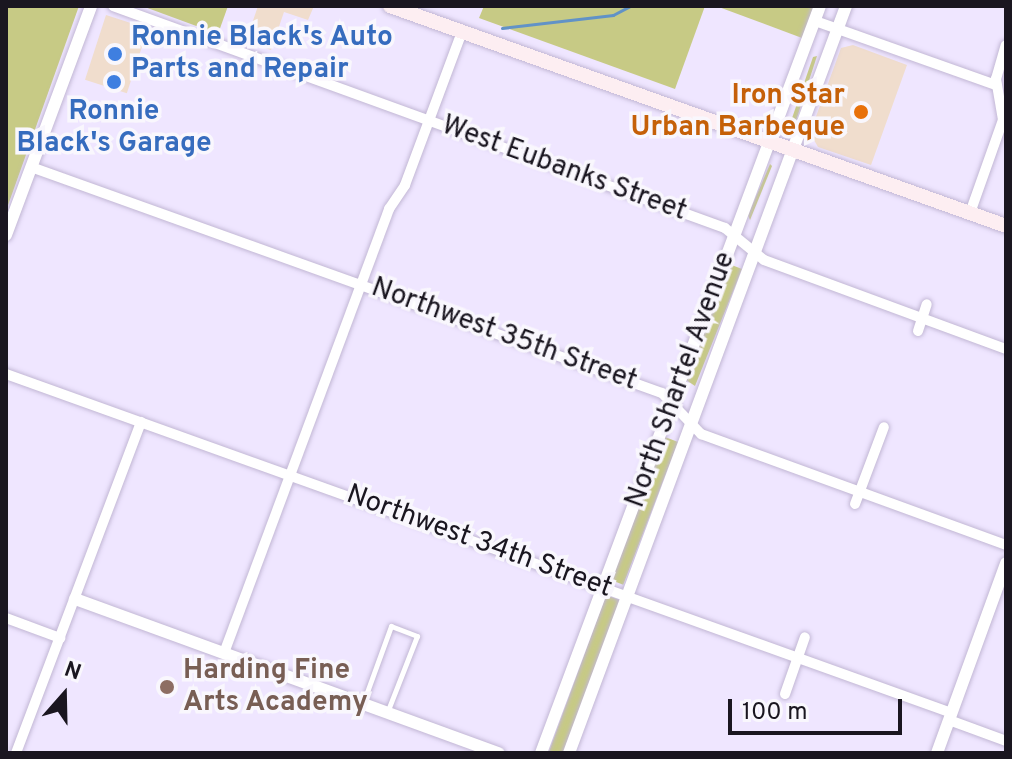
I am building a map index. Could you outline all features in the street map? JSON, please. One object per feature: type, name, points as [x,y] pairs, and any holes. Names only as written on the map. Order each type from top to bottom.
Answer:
[{"type":"main road","points":[[390,6],[1006,226]]},
{"type":"street","points":[[6,235],[91,6]]},
{"type":"street","name":"West Eubanks Street","points":[[113,6],[429,120],[734,236],[754,252],[1006,349]]},
{"type":"street","name":"North Shartel Avenue","points":[[541,753],[820,6]]},
{"type":"street","name":"North Shartel Avenue","points":[[569,753],[846,6]]},
{"type":"street","points":[[815,21],[996,85]]},
{"type":"street","points":[[224,653],[361,283],[462,32]]},
{"type":"street","points":[[970,213],[1004,125],[996,85],[1006,45]]},
{"type":"street","name":"Northwest 35th Street","points":[[31,167],[662,393],[701,434],[1006,545]]},
{"type":"street","points":[[918,331],[927,304]]},
{"type":"street","name":"Northwest 34th Street","points":[[6,374],[798,657],[1006,741]]},
{"type":"street","points":[[16,753],[141,422]]},
{"type":"street","points":[[855,504],[884,427]]},
{"type":"street","points":[[937,753],[1006,563]]},
{"type":"street","points":[[75,599],[499,753]]},
{"type":"street","points":[[6,618],[60,638]]},
{"type":"street","points":[[785,694],[805,637]]},
{"type":"lane","points":[[363,704],[391,626],[417,636],[388,712]]},
{"type":"shaded area","points":[[258,6],[314,6],[308,20],[284,12],[271,50],[246,41]]},
{"type":"shaded area","name":"Ronnie Black's Auto Parts and Repair","points":[[106,15],[148,29],[127,93],[85,80]]},
{"type":"shaded area","points":[[853,45],[907,65],[871,165],[818,147],[810,133],[841,48]]},
{"type":"green space","points":[[6,6],[79,6],[6,211]]},
{"type":"green space","points":[[142,6],[228,6],[218,34]]},
{"type":"green space","points":[[484,6],[705,6],[675,89],[479,18]]},
{"type":"green space","points":[[716,6],[814,6],[802,38]]},
{"type":"green space","points":[[817,56],[795,124],[789,127],[813,57]]},
{"type":"green space","points":[[770,164],[772,166],[750,220],[748,215]]},
{"type":"green space","points":[[729,264],[742,269],[695,386],[686,380]]},
{"type":"green space","points":[[665,437],[678,442],[623,585],[610,580]]},
{"type":"green space","points":[[606,595],[620,600],[564,753],[548,753]]},
{"type":"waterway","points":[[502,28],[613,15],[630,6]]},
{"type":"place","name":"Ronnie Black's Auto Parts and Repair","points":[[115,54]]},
{"type":"place","name":"Ronnie Black's Garage","points":[[114,82]]},
{"type":"place","name":"Iron Star Urban Barbeque","points":[[861,112]]},
{"type":"place","name":"Harding Fine Arts Academy","points":[[167,687]]}]
